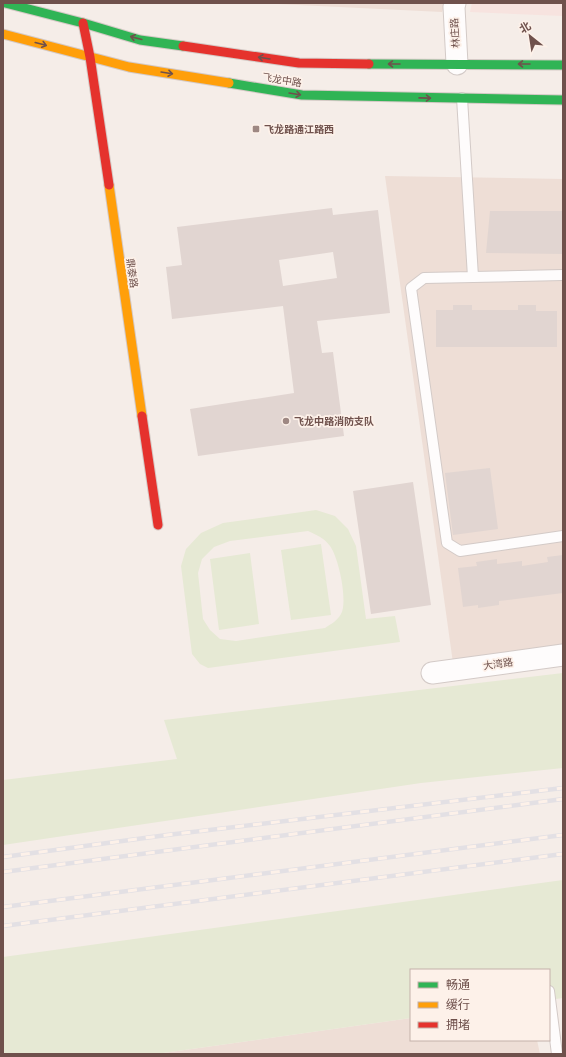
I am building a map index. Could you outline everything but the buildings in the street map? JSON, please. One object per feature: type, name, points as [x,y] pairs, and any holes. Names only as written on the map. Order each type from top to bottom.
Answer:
[{"type":"main road","name":"飞龙中路","points":[[5,3],[83,23],[140,40],[299,63],[563,65]]},
{"type":"main road","name":"鼎泰路","points":[[83,23],[90,57],[158,525]]},
{"type":"main road","name":"飞龙中路","points":[[3,34],[129,67],[302,95],[563,100]]},
{"type":"street","name":"林庄路","points":[[455,3],[457,64]]},
{"type":"street","name":"大湾路","points":[[432,673],[563,655]]},
{"type":"lane","points":[[462,98],[473,277]]},
{"type":"lane","points":[[563,276],[424,278],[411,288],[447,543],[460,551],[563,536]]},
{"type":"lane","points":[[550,999],[557,1054]]},
{"type":"shaded area","points":[[257,3],[445,3],[442,12]]},
{"type":"shaded area","points":[[472,3],[563,3],[563,16],[470,12]]},
{"type":"shaded area","points":[[385,176],[563,179],[563,646],[453,663]]},
{"type":"shaded area","points":[[410,1018],[410,1041],[537,1041],[540,1054],[156,1054]]},
{"type":"green space","points":[[316,510],[335,516],[348,529],[356,546],[366,619],[395,616],[400,642],[208,668],[200,664],[192,654],[181,566],[186,549],[201,533],[223,523]],"holes":[[[308,531],[317,535],[328,543],[333,552],[342,580],[344,600],[341,614],[336,620],[325,628],[236,641],[220,639],[210,630],[203,619],[198,573],[202,559],[214,547],[230,541]]]},
{"type":"green space","points":[[321,544],[331,615],[291,620],[281,550]]},
{"type":"green space","points":[[250,553],[259,624],[219,630],[210,559]]},
{"type":"green space","points":[[563,673],[563,768],[421,783],[3,845],[3,780],[177,759],[164,720]]},
{"type":"green space","points":[[563,880],[563,998],[550,1000],[550,969],[410,969],[410,1018],[156,1054],[3,1054],[3,957]]},
{"type":"railway","points":[[3,857],[167,835],[563,788]]},
{"type":"railway","points":[[3,872],[563,799]]},
{"type":"railway","points":[[3,907],[563,835]]},
{"type":"railway","points":[[3,926],[563,854]]},
{"type":"traffic: fast","points":[[5,3],[83,23],[140,40],[183,46]]},
{"type":"traffic: fast","points":[[369,64],[563,65]]},
{"type":"traffic: fast","points":[[229,83],[302,95],[563,100]]},
{"type":"traffic: slow","points":[[3,34],[129,67],[229,83]]},
{"type":"traffic: slow","points":[[109,185],[142,416]]},
{"type":"traffic: jam","points":[[83,23],[90,57],[109,185]]},
{"type":"traffic: jam","points":[[183,46],[299,63],[369,64]]},
{"type":"traffic: jam","points":[[142,416],[158,525]]},
{"type":"place","name":"飞龙路通江路西","points":[[256,129]]},
{"type":"place","name":"飞龙中路消防支队","points":[[286,421]]}]
